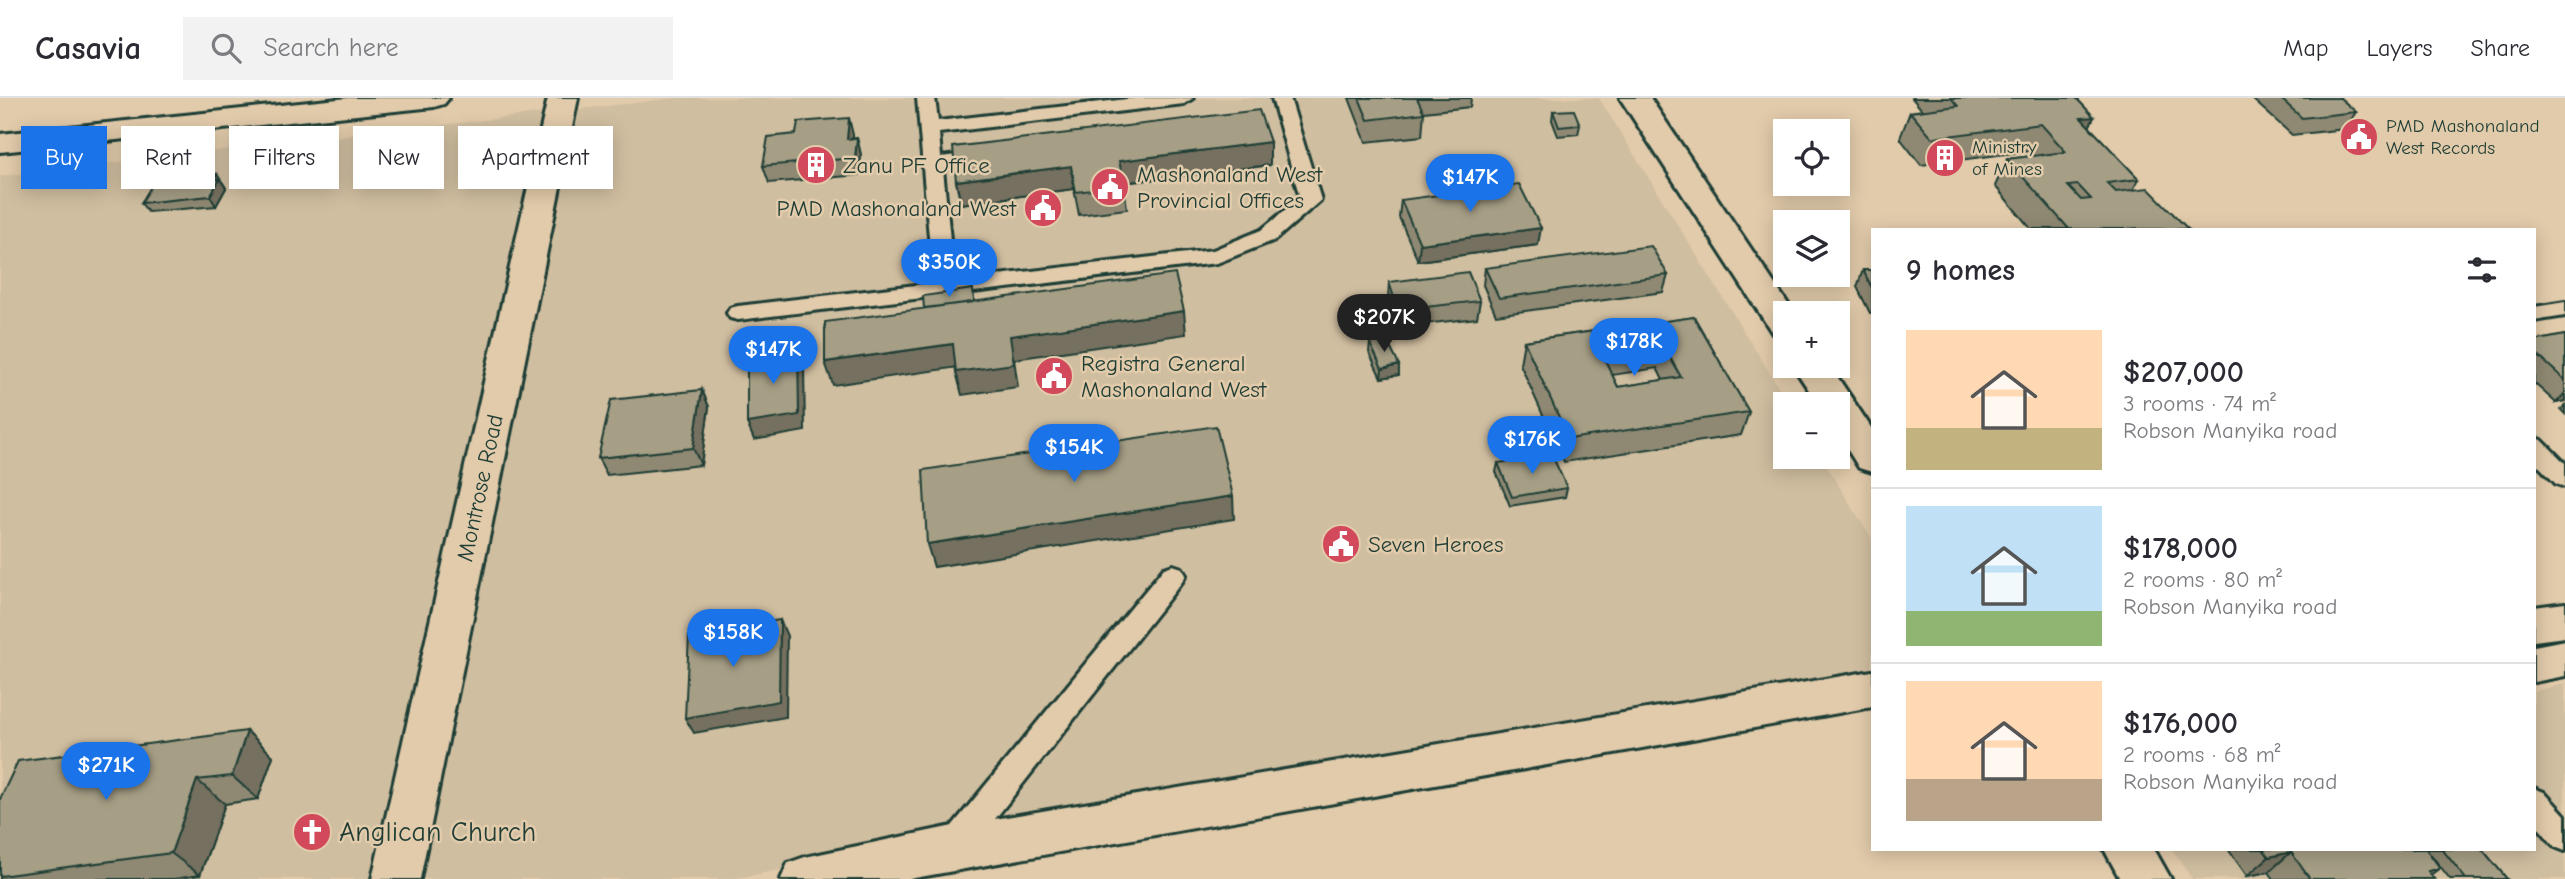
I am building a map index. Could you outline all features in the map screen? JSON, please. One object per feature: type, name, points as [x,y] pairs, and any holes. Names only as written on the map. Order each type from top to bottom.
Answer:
[{"type":"street","points":[[0,144],[434,98]]},
{"type":"street","name":"Montrose Road","points":[[396,879],[563,98]]},
{"type":"street","points":[[1635,98],[1773,308]]},
{"type":"street","points":[[1850,425],[1871,456]]},
{"type":"street","points":[[2536,624],[2565,620]]},
{"type":"street","points":[[2536,664],[2565,658]]},
{"type":"street","points":[[805,879],[953,848],[1871,689]]},
{"type":"street","points":[[2128,851],[2147,879]]},
{"type":"lane","points":[[926,98],[944,288]]},
{"type":"lane","points":[[929,128],[1184,98]]},
{"type":"lane","points":[[738,313],[1217,256],[1268,235],[1311,200],[1280,120],[1281,98]]},
{"type":"lane","points":[[932,164],[1001,156]]},
{"type":"lane","points":[[2536,314],[2565,309]]},
{"type":"lane","points":[[2536,448],[2565,478]]},
{"type":"lane","points":[[953,848],[1174,575]]},
{"type":"lane","points":[[2536,803],[2565,836]]},
{"type":"shaded area","points":[[676,98],[1599,98],[1782,392],[1773,392],[1773,469],[1828,469],[1871,537],[1871,674],[731,879],[0,879],[0,176],[21,174],[21,189],[107,189],[107,164],[121,162],[121,189],[215,189],[215,151],[229,150],[229,189],[339,189],[339,137],[353,135],[353,189],[444,189],[444,126],[433,126]]},
{"type":"shaded area","points":[[2565,684],[2565,879],[2192,879],[2173,851],[2536,851],[2536,691]]},
{"type":"building","points":[[1359,98],[1417,98],[1424,113],[1368,120]]},
{"type":"building","points":[[1951,98],[2076,98],[2094,117],[2081,118],[2139,179],[2107,183],[2116,192],[2148,188],[2187,228],[2068,228],[2007,159],[2066,152],[2041,124],[1932,138],[1910,112],[1958,106]],"holes":[[[2078,185],[2091,199],[2081,200],[2068,186]]]},
{"type":"building","points":[[2280,98],[2340,98],[2356,112],[2302,118]]},
{"type":"building","points":[[1259,110],[1270,142],[1119,161],[1125,186],[1076,192],[1071,166],[956,181],[953,147]]},
{"type":"building","points":[[1574,110],[1580,125],[1559,127],[1553,111]]},
{"type":"building","points":[[849,118],[847,139],[857,138],[855,158],[763,166],[768,137],[796,134],[798,122]]},
{"type":"building","points":[[1519,184],[1541,228],[1420,244],[1401,200]]},
{"type":"building","points":[[150,189],[214,189],[210,196],[141,203]]},
{"type":"building","points":[[1651,246],[1668,275],[1499,298],[1485,268]]},
{"type":"building","points":[[1863,270],[1871,270],[1871,286]]},
{"type":"building","points":[[1468,272],[1480,301],[1398,310],[1389,282]]},
{"type":"building","points":[[1175,274],[1184,311],[1010,336],[1014,364],[956,372],[953,344],[825,362],[825,322]]},
{"type":"building","points":[[973,289],[974,302],[924,308],[923,296]]},
{"type":"building","points":[[1694,317],[1749,412],[1569,439],[1524,341]],"holes":[[[1663,345],[1681,377],[1618,387],[1602,354]]]},
{"type":"building","points":[[2565,335],[2565,380],[2536,354],[2536,341]]},
{"type":"building","points":[[1386,339],[1399,365],[1382,369],[1370,343]]},
{"type":"building","points":[[798,349],[799,415],[747,423],[747,357]]},
{"type":"building","points":[[702,390],[693,448],[598,458],[611,400]]},
{"type":"building","points":[[1216,426],[1233,496],[927,544],[923,470]]},
{"type":"building","points":[[1552,455],[1567,488],[1512,497],[1498,463]]},
{"type":"building","points":[[780,620],[779,701],[685,718],[689,635]]},
{"type":"building","points":[[247,731],[232,776],[197,780],[171,853],[0,876],[0,799],[18,761]]},
{"type":"building","points":[[2264,851],[2427,851],[2440,868],[2428,871],[2434,879],[2310,879],[2291,852],[2269,857]]},
{"type":"building","points":[[2444,851],[2484,851],[2507,879],[2466,879]]},
{"type":"place","name":"PMD Mashonaland West Records","points":[[2359,137]]},
{"type":"place","name":"Ministry of Mines","points":[[1945,158]]},
{"type":"place","name":"Zanu PF Office","points":[[816,165]]},
{"type":"place","name":"Mashonaland West Provincial Offices","points":[[1110,187]]},
{"type":"place","name":"PMD Mashonaland West","points":[[1043,208]]},
{"type":"place","name":"Registra General Mashonaland West","points":[[1054,376]]},
{"type":"place","name":"Seven Heroes","points":[[1341,544]]},
{"type":"place","name":"Anglican Church","points":[[312,832]]}]
